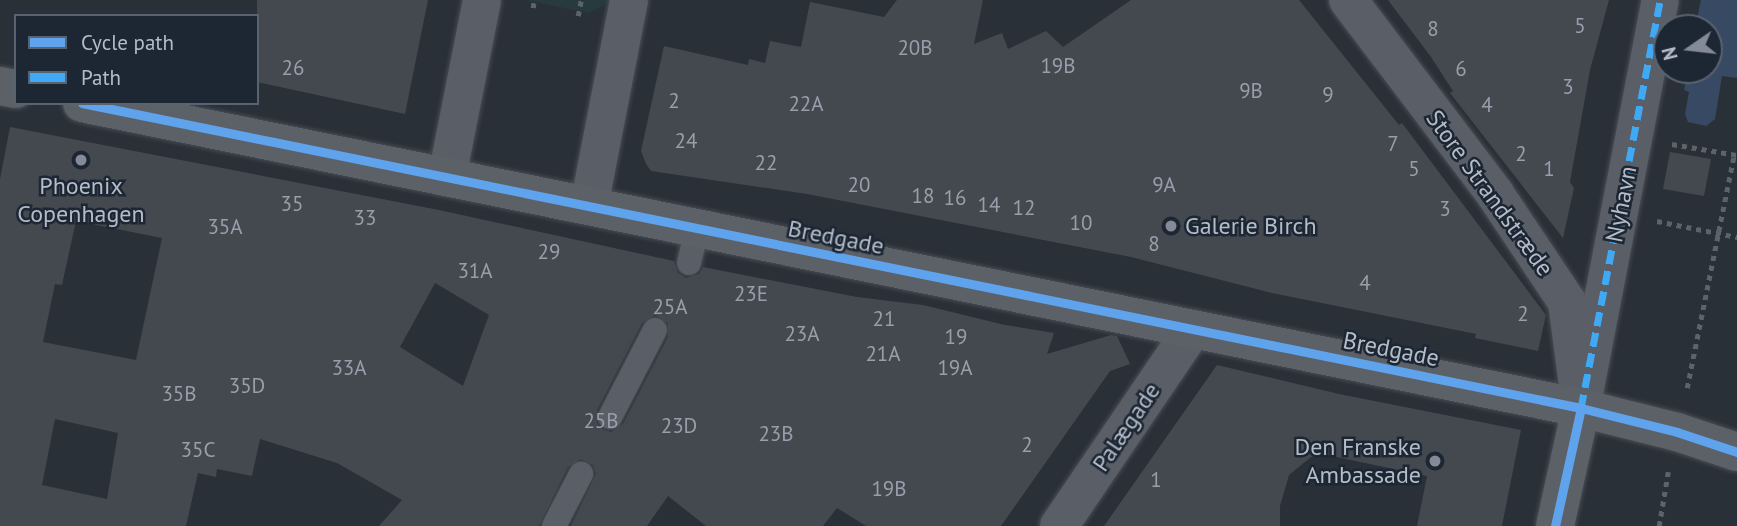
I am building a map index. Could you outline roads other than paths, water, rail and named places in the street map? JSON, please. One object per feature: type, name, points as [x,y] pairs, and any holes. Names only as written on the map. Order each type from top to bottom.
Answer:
[{"type":"main road","name":"Bredgade","points":[[92,105],[589,206],[693,246],[1193,329],[1581,408],[1677,432],[1737,453]]},
{"type":"main road","points":[[1555,526],[1581,408]]},
{"type":"street","points":[[447,177],[482,0]]},
{"type":"street","points":[[589,206],[629,0]]},
{"type":"street","name":"Store Strandstræde","points":[[1348,0],[1494,194],[1567,302],[1581,408]]},
{"type":"street","name":"Nyhavn","points":[[1581,408],[1660,0]]},
{"type":"street","name":"Palægade","points":[[1059,526],[1193,329]]},
{"type":"lane","points":[[610,416],[655,330]]},
{"type":"lane","points":[[554,526],[581,474]]},
{"type":"water","points":[[1701,0],[1737,0],[1737,78],[1723,76],[1723,14],[1698,14]]},
{"type":"water","points":[[1685,84],[1721,84],[1715,119],[1706,126],[1688,122],[1685,114],[1689,92],[1684,90]]},
{"type":"place","name":"Phoenix Copenhagen","points":[[81,160]]},
{"type":"place","name":"Galerie Birch","points":[[1171,226]]},
{"type":"place","name":"Den Franske Ambassade","points":[[1435,461]]}]
